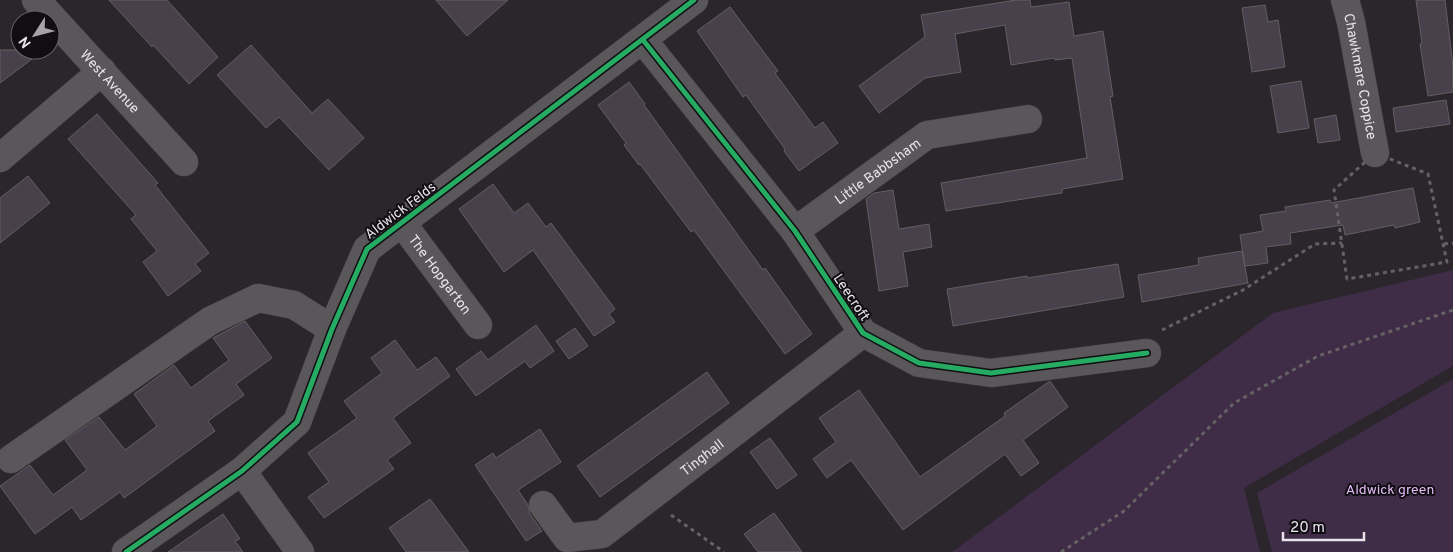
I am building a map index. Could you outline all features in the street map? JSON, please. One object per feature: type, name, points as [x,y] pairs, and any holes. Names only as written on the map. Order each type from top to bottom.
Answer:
[{"type":"street","name":"West Avenue","points":[[36,0],[184,162]]},
{"type":"street","name":"Aldwick Felds","points":[[126,552],[242,471],[297,422],[332,329],[367,249],[694,0]]},
{"type":"street","name":"Chawkmare Coppice","points":[[1345,0],[1351,22],[1375,153]]},
{"type":"street","name":"Leecroft","points":[[643,40],[795,231],[863,333],[919,363],[991,373],[1147,353]]},
{"type":"street","points":[[0,158],[102,71]]},
{"type":"street","name":"Little Babbsham","points":[[795,231],[927,135],[1028,119]]},
{"type":"street","name":"The Hopgarton","points":[[402,223],[478,325]]},
{"type":"street","points":[[11,459],[210,321],[258,298],[294,305],[332,329]]},
{"type":"street","name":"Tinghall","points":[[543,505],[567,538],[602,534],[863,333]]},
{"type":"street","points":[[242,471],[300,552]]},
{"type":"path","points":[[1447,262],[1428,174],[1375,153],[1334,190],[1347,279],[1447,262],[1453,265]]},
{"type":"path","points":[[1147,353],[1156,333],[1243,290],[1315,244],[1342,242]]},
{"type":"path","points":[[1444,244],[1453,243]]},
{"type":"path","points":[[1061,552],[1124,512],[1234,403],[1318,356],[1453,310]]},
{"type":"path","points":[[648,499],[724,552]]},
{"type":"green space","points":[[1453,270],[1453,366],[1244,488],[1260,552],[952,552],[1273,313]]},
{"type":"green space","name":"Aldwick green","points":[[1453,379],[1453,552],[1272,552],[1257,493]]},
{"type":"building","points":[[109,0],[167,0],[218,57],[189,84]]},
{"type":"building","points":[[436,0],[508,0],[467,36]]},
{"type":"building","points":[[1016,0],[1030,0],[1031,7],[1069,2],[1074,36],[1103,31],[1113,96],[1110,97],[1123,179],[1062,189],[1062,193],[946,211],[941,183],[1087,158],[1072,58],[1055,60],[1054,58],[1011,65],[1005,25],[955,34],[961,72],[925,78],[879,113],[859,86],[925,37],[921,15]]},
{"type":"building","points":[[1416,0],[1445,0],[1453,66],[1453,92],[1428,96]]},
{"type":"building","points":[[1265,5],[1268,22],[1278,20],[1285,67],[1252,72],[1242,8]]},
{"type":"building","points":[[730,7],[778,71],[775,73],[815,128],[823,122],[838,143],[799,171],[746,95],[743,97],[697,31]]},
{"type":"building","points":[[251,45],[312,113],[328,99],[364,138],[329,170],[279,117],[266,128],[217,75]]},
{"type":"building","points":[[0,50],[10,50],[10,60],[31,60],[0,83]]},
{"type":"building","points":[[1301,81],[1309,128],[1278,133],[1270,86]]},
{"type":"building","points":[[629,82],[763,270],[765,268],[812,334],[785,354],[694,230],[691,232],[639,165],[624,145],[626,143],[598,105]]},
{"type":"building","points":[[1446,100],[1450,124],[1396,132],[1393,108]]},
{"type":"building","points":[[97,114],[158,183],[155,185],[209,253],[195,264],[201,271],[168,296],[143,262],[157,251],[131,219],[136,215],[68,139]]},
{"type":"building","points":[[1336,115],[1340,140],[1318,143],[1314,119]]},
{"type":"building","points":[[28,176],[50,203],[0,243],[0,198]]},
{"type":"building","points":[[493,184],[514,213],[528,203],[546,227],[551,223],[615,309],[609,314],[615,322],[594,336],[533,250],[504,272],[459,209]]},
{"type":"building","points":[[1413,188],[1420,222],[1395,228],[1394,225],[1345,235],[1343,225],[1290,233],[1291,244],[1266,247],[1268,263],[1245,266],[1240,235],[1263,231],[1260,215],[1286,211],[1285,207],[1330,200],[1331,203]]},
{"type":"building","points":[[893,190],[899,229],[929,224],[932,247],[903,252],[908,286],[879,291],[866,199],[874,193]]},
{"type":"building","points":[[1242,251],[1248,283],[1142,302],[1138,275],[1199,265],[1198,258]]},
{"type":"building","points":[[1118,264],[1124,297],[953,326],[947,289]]},
{"type":"building","points":[[245,321],[272,358],[236,384],[244,395],[208,421],[215,431],[124,498],[120,492],[81,520],[72,507],[35,534],[0,486],[30,465],[53,495],[87,470],[65,440],[99,417],[125,450],[157,426],[134,394],[174,365],[191,388],[229,360],[213,338]]},
{"type":"building","points":[[536,325],[554,351],[530,368],[525,361],[476,396],[456,369],[481,351],[488,360]]},
{"type":"building","points":[[575,328],[588,346],[569,359],[556,341]]},
{"type":"building","points":[[395,340],[417,370],[436,357],[450,376],[393,418],[411,443],[387,460],[394,469],[324,518],[308,497],[329,482],[308,453],[357,418],[344,401],[382,373],[371,358]]},
{"type":"building","points":[[707,372],[729,403],[600,497],[577,466]]},
{"type":"building","points":[[1050,381],[1068,407],[1023,440],[1039,463],[1021,476],[1005,454],[903,530],[851,460],[827,478],[813,459],[836,442],[819,418],[859,390],[920,477],[1005,416],[1004,413]]},
{"type":"building","points":[[540,429],[561,462],[518,490],[528,505],[530,514],[542,531],[526,541],[475,465],[493,453],[496,458]]},
{"type":"building","points":[[770,438],[797,475],[777,489],[750,452]]},
{"type":"building","points":[[430,499],[469,552],[406,552],[389,528]]},
{"type":"building","points":[[774,513],[802,552],[758,552],[744,534]]},
{"type":"building","points":[[223,514],[240,539],[235,541],[243,552],[168,552]]},
{"type":"cycle path","points":[[126,552],[242,471],[297,422],[332,329],[367,249],[694,0]]},
{"type":"cycle path","points":[[643,40],[795,231],[863,333],[919,363],[991,373],[1147,353]]}]
